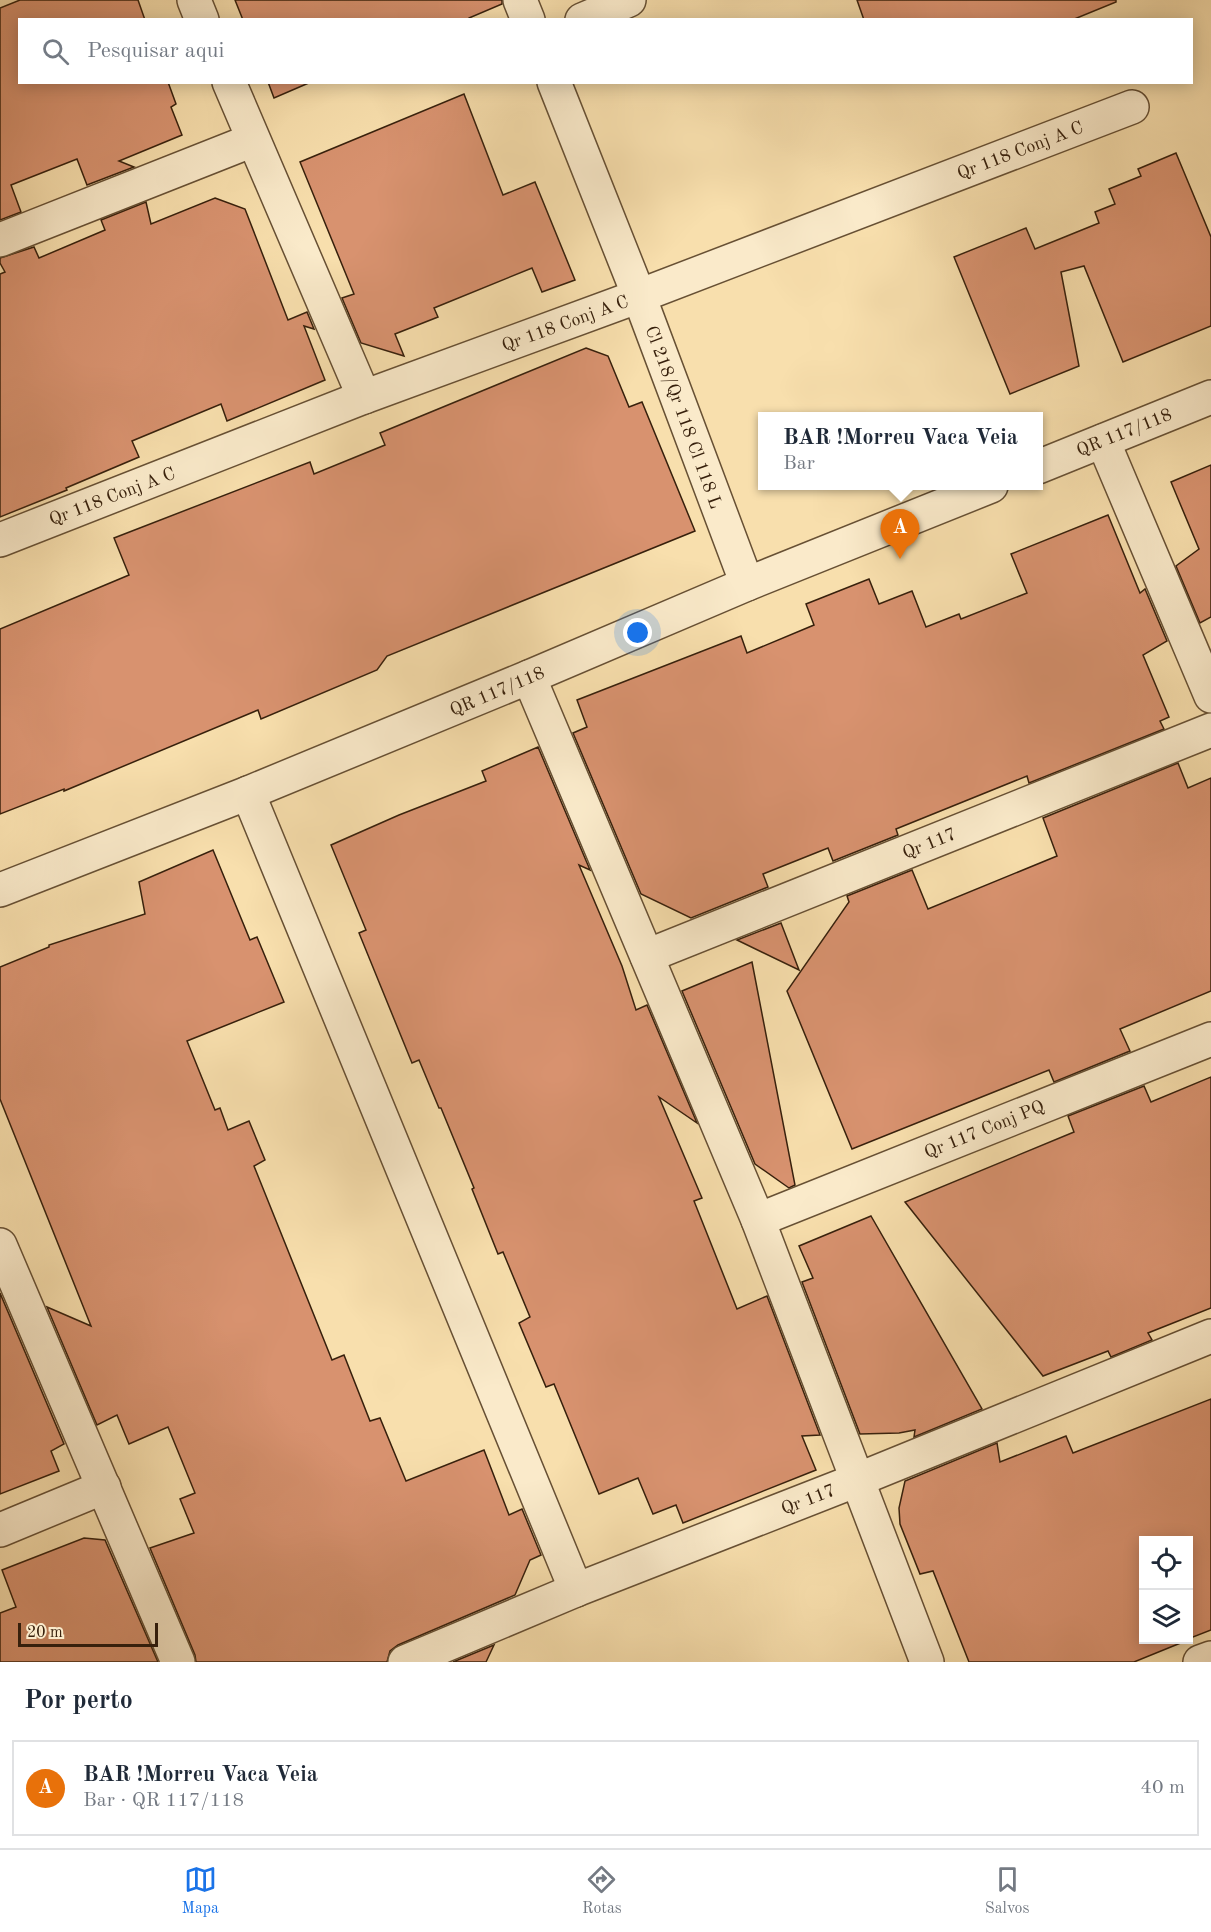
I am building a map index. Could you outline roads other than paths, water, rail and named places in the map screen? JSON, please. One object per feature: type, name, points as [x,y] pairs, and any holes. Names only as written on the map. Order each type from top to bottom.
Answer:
[{"type":"street","points":[[194,0],[201,18]]},
{"type":"street","points":[[520,0],[527,18]]},
{"type":"street","points":[[587,18],[629,0]]},
{"type":"street","points":[[230,84],[364,397]]},
{"type":"street","name":"Cl 218/Qr 118 Cl 118 L","points":[[555,84],[639,296],[747,584]]},
{"type":"street","name":"Qr 118 Conj A C","points":[[0,540],[364,397],[639,296],[1132,107]]},
{"type":"street","points":[[0,240],[253,140]]},
{"type":"street","name":"QR 117/118","points":[[1043,465],[1211,397]]},
{"type":"street","points":[[1102,441],[1211,696]]},
{"type":"street","name":"QR 117/118","points":[[0,890],[248,793],[747,584],[981,490]]},
{"type":"street","points":[[529,677],[758,1220],[927,1662]]},
{"type":"street","name":"Qr 117","points":[[648,956],[1211,730]]},
{"type":"street","points":[[248,793],[576,1590]]},
{"type":"street","name":"Qr 117 Conj PQ","points":[[758,1220],[1211,1039]]},
{"type":"street","points":[[0,1245],[178,1662]]},
{"type":"street","name":"Qr 117","points":[[405,1662],[576,1590],[857,1480],[1211,1336]]},
{"type":"street","points":[[0,1530],[104,1487]]},
{"type":"street","points":[[1200,1662],[1211,1658]]},
{"type":"place","name":"BAR !Morreu Vaca Veia","points":[[900,559]]}]
